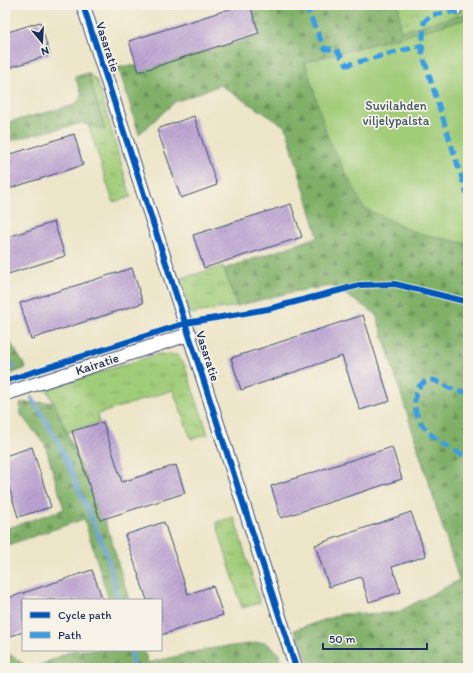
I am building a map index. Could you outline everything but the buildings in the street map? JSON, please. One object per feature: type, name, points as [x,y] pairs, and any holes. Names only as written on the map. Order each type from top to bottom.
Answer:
[{"type":"street","name":"Vasaratie","points":[[83,5],[190,334],[296,668]]},
{"type":"street","name":"Kairatie","points":[[5,394],[190,334]]},
{"type":"green space","points":[[251,5],[468,5],[468,19],[305,62],[415,232],[468,244],[468,668],[311,668],[294,630],[342,614],[396,613],[459,580],[376,314],[332,286],[292,292],[237,306],[224,269],[318,237],[286,127],[220,85],[175,102],[139,134],[118,66],[156,66],[260,36]]},
{"type":"green space","points":[[399,5],[468,5],[468,13],[401,31]]},
{"type":"green space","name":"Suvilahden viljelypalsta","points":[[468,19],[468,244],[415,232],[364,208],[328,138],[305,62]]},
{"type":"green space","points":[[88,73],[97,81],[131,197],[113,202],[88,124],[105,130]]},
{"type":"green space","points":[[88,73],[105,130],[82,123],[5,142],[5,123],[75,105],[82,95],[75,77]]},
{"type":"green space","points":[[223,266],[237,306],[190,314],[179,279]]},
{"type":"green space","points":[[5,333],[26,368],[5,376]]},
{"type":"green space","points":[[158,354],[177,355],[184,364],[208,434],[191,439],[173,390],[98,414],[99,423],[67,433],[47,389]]},
{"type":"green space","points":[[54,402],[109,532],[129,599],[109,599],[84,519],[5,546],[5,529],[64,509],[45,445],[21,415],[20,403]]},
{"type":"green space","points":[[234,517],[260,603],[242,608],[216,522]]},
{"type":"green space","points":[[265,642],[280,654],[283,668],[33,668],[72,651],[144,651],[148,663],[207,649]]},
{"type":"green space","points":[[5,651],[29,668],[5,668]]},
{"type":"waterway","points":[[5,353],[14,368]]},
{"type":"waterway","points":[[32,398],[59,444],[107,555],[118,599]]},
{"type":"waterway","points":[[131,651],[133,660],[131,668]]},
{"type":"marked path","points":[[305,5],[325,49],[336,49],[347,65],[423,45]]},
{"type":"marked path","points":[[458,11],[431,15],[424,22],[422,53],[468,197]]},
{"type":"marked path","points":[[468,393],[449,388],[434,380],[427,381],[422,383],[419,387],[416,394],[415,406],[417,416],[430,434],[468,458]]},
{"type":"cycle path","points":[[83,5],[296,668]]},
{"type":"cycle path","points":[[5,381],[186,323],[268,309],[360,285],[395,284],[468,302]]}]
